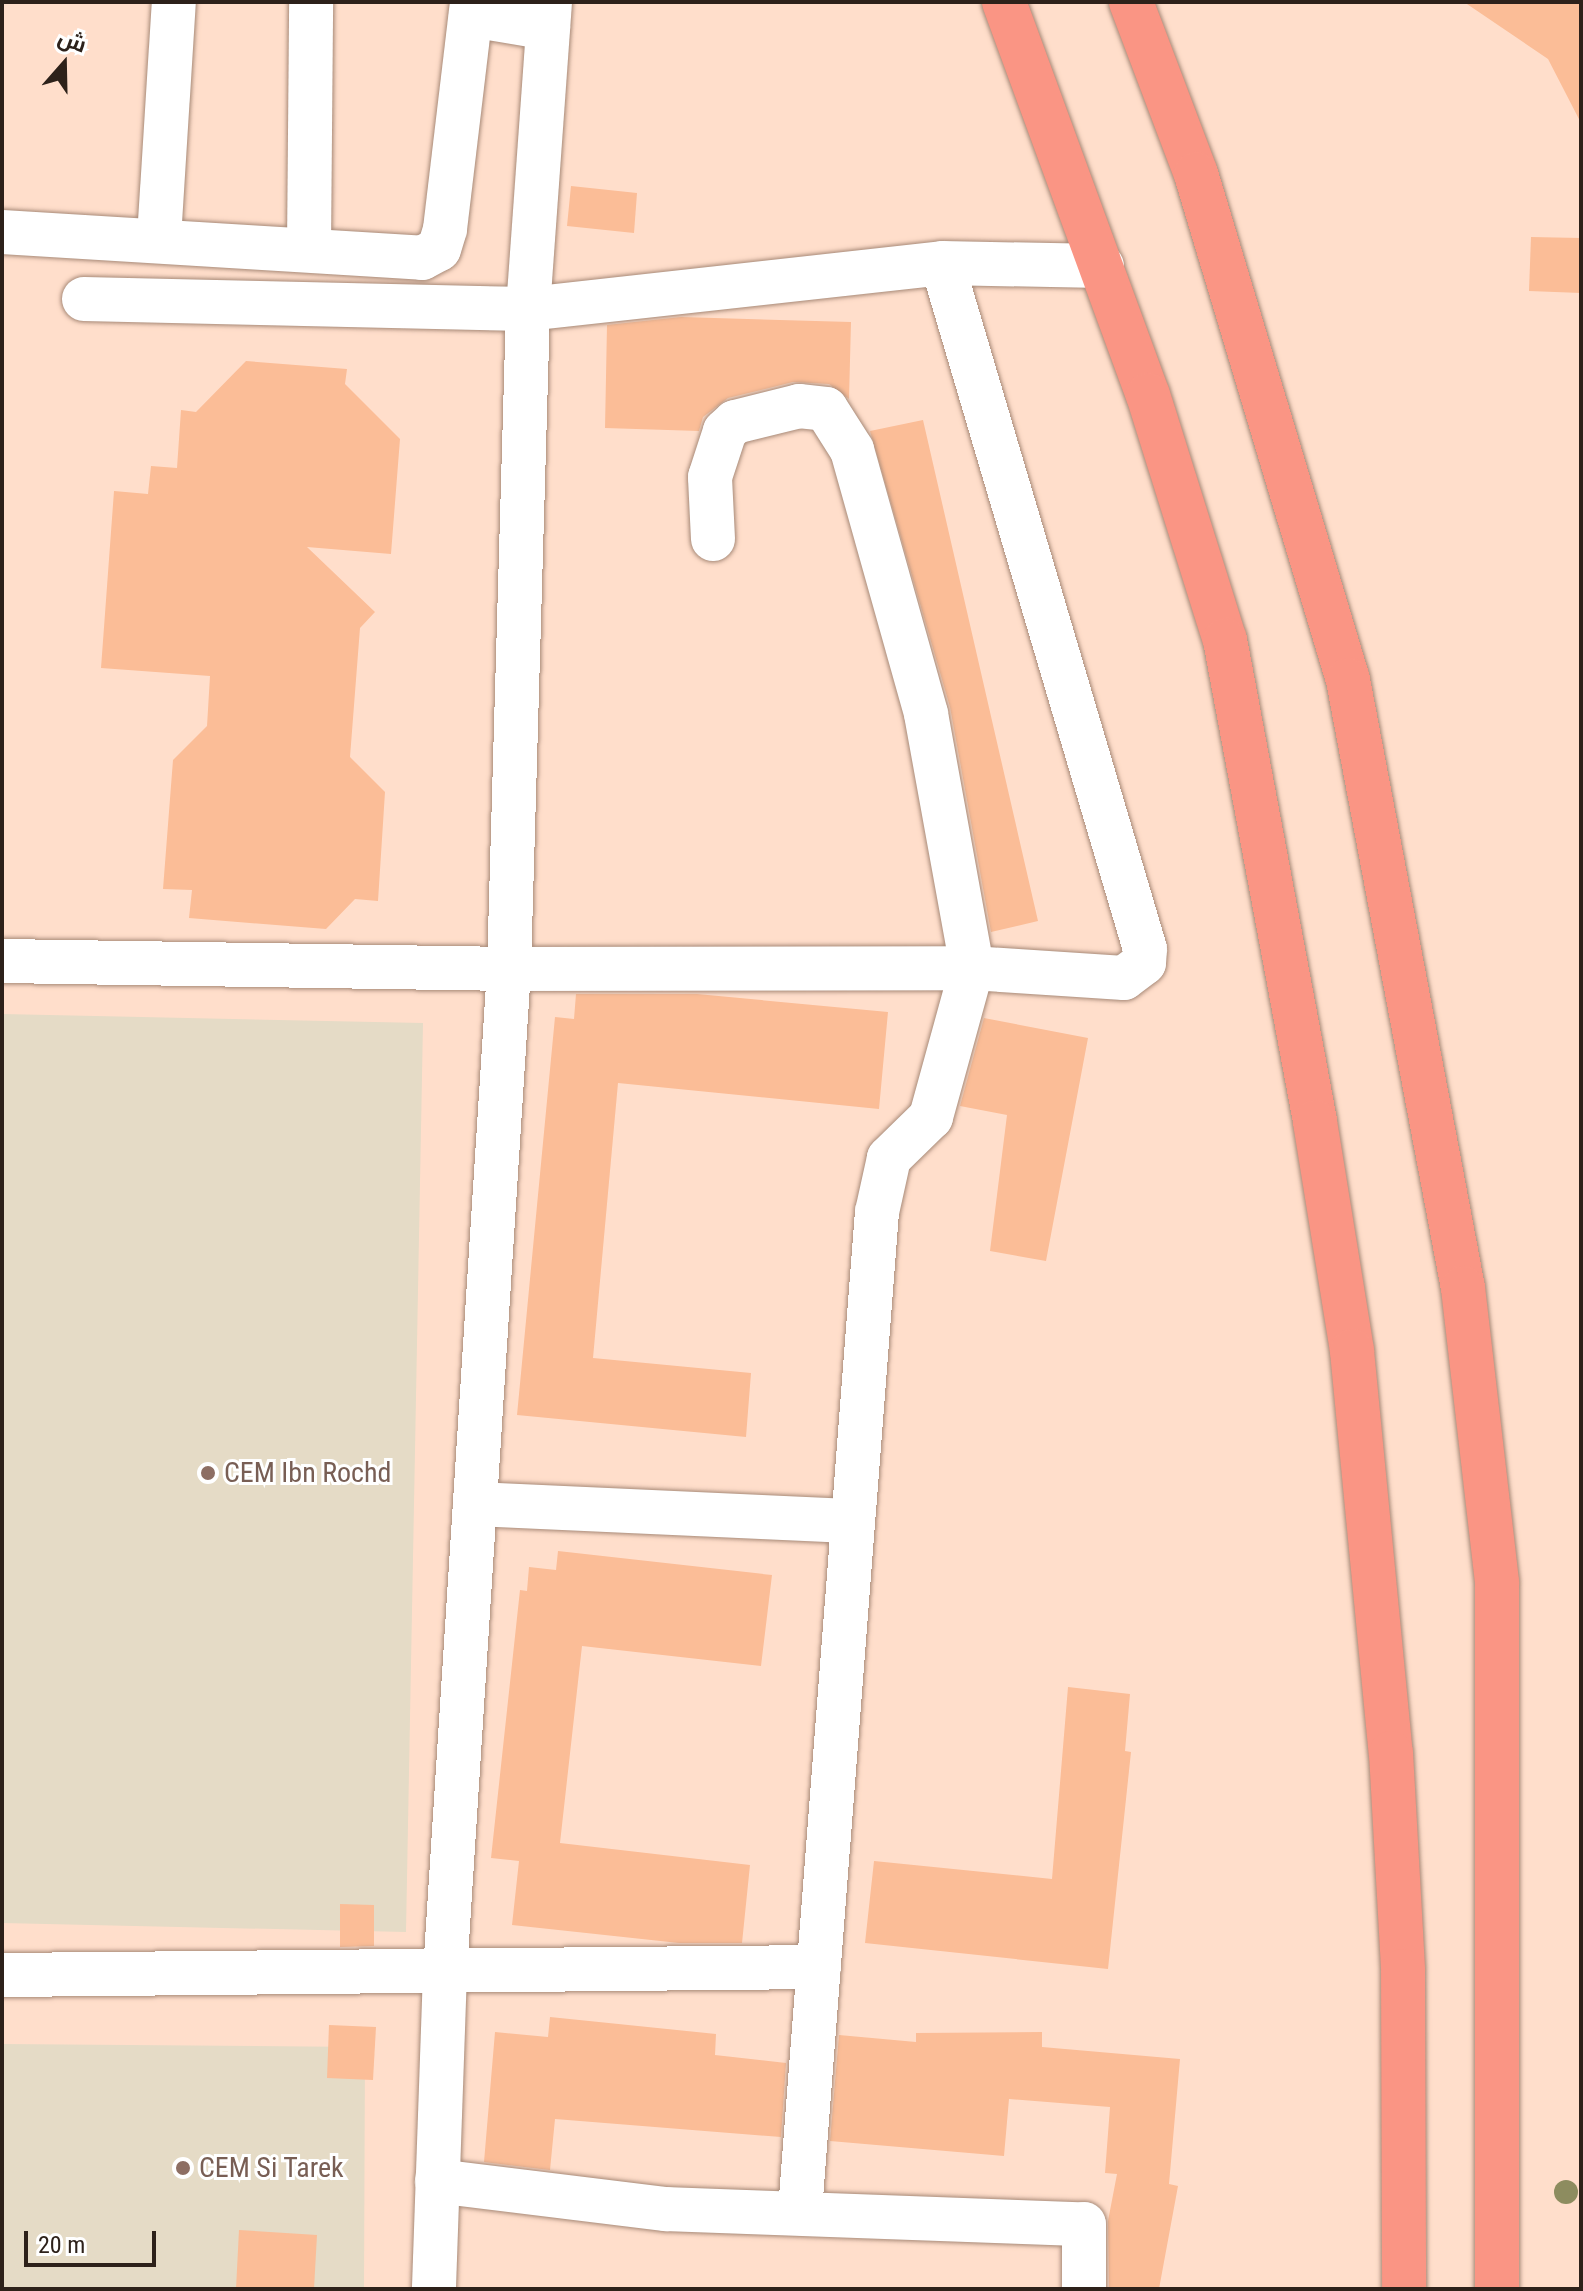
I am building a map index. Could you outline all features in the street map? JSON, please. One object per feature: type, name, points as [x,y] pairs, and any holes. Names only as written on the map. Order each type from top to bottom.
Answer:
[{"type":"highway","points":[[1004,2],[1102,266],[1225,640],[1352,1351],[1376,1569],[1403,1955],[1404,2289]]},
{"type":"highway","points":[[1131,2],[1196,174],[1348,680],[1463,1288],[1497,1582],[1497,2289]]},
{"type":"street","points":[[159,238],[174,2]]},
{"type":"street","points":[[309,247],[311,2]]},
{"type":"street","points":[[2,232],[309,247],[422,258],[439,249],[472,8],[549,15],[528,309],[509,969],[445,1972],[434,2289]]},
{"type":"street","points":[[2,961],[509,969],[972,968],[1124,978],[1140,969],[1145,949],[942,263]]},
{"type":"street","points":[[84,299],[528,309],[942,263],[1102,266]]},
{"type":"street","points":[[713,539],[710,477],[725,431],[799,406],[826,409],[852,450],[926,714],[972,968],[931,1117],[889,1158],[877,1212],[850,1521],[800,2211]]},
{"type":"street","points":[[475,1504],[850,1521]]},
{"type":"street","points":[[2,1975],[819,1967]]},
{"type":"street","points":[[437,2181],[666,2209],[800,2211],[1084,2224],[1084,2289]]},
{"type":"shaded area","name":"CEM Ibn Rochd","points":[[2,1014],[423,1023],[406,1932],[2,1923]]},
{"type":"shaded area","name":"CEM Si Tarek","points":[[2,2044],[365,2047],[364,2289],[2,2289]]},
{"type":"building","points":[[1464,2],[1581,2],[1581,123],[1548,59]]},
{"type":"building","points":[[571,186],[637,193],[634,233],[567,226]]},
{"type":"building","points":[[1531,237],[1581,238],[1581,293],[1529,291]]},
{"type":"building","points":[[681,317],[851,322],[849,399],[829,384],[793,382],[728,398],[703,417],[699,431],[605,428],[607,325]]},
{"type":"building","points":[[246,361],[347,369],[345,384],[400,439],[391,554],[307,547],[375,612],[360,628],[350,757],[385,792],[378,901],[355,899],[326,929],[189,918],[192,890],[163,889],[173,760],[207,726],[210,676],[101,668],[114,491],[148,494],[151,466],[177,468],[181,410],[196,412]]},
{"type":"building","points":[[923,420],[1038,921],[991,932],[950,707],[870,431]]},
{"type":"building","points":[[576,994],[697,994],[888,1012],[879,1109],[618,1083],[593,1358],[751,1373],[746,1437],[517,1415],[555,1017],[574,1019]]},
{"type":"building","points":[[984,1018],[1088,1038],[1046,1261],[990,1251],[1007,1115],[960,1106]]},
{"type":"building","points":[[558,1551],[772,1575],[761,1666],[582,1646],[560,1843],[750,1865],[742,1943],[679,1943],[512,1925],[519,1861],[491,1858],[520,1590],[527,1591],[529,1567],[556,1570]]},
{"type":"building","points":[[1068,1687],[1130,1694],[1125,1751],[1131,1752],[1108,1969],[865,1943],[874,1861],[1052,1879]]},
{"type":"building","points":[[340,1904],[374,1905],[374,1946],[340,1947]]},
{"type":"building","points":[[550,2017],[716,2034],[715,2055],[786,2063],[781,2137],[555,2119],[550,2170],[484,2162],[495,2032],[548,2037]]},
{"type":"building","points":[[329,2025],[376,2027],[373,2080],[327,2078]]},
{"type":"building","points":[[1042,2032],[1042,2047],[1180,2059],[1169,2184],[1178,2186],[1159,2289],[1109,2289],[1108,2221],[1117,2174],[1105,2173],[1110,2107],[1009,2099],[1004,2156],[830,2141],[839,2035],[916,2042],[916,2033]]},
{"type":"building","points":[[239,2230],[317,2235],[314,2289],[236,2289]]},
{"type":"place","name":"CEM Ibn Rochd","points":[[208,1473]]},
{"type":"place","name":"CEM Si Tarek","points":[[183,2168]]}]
